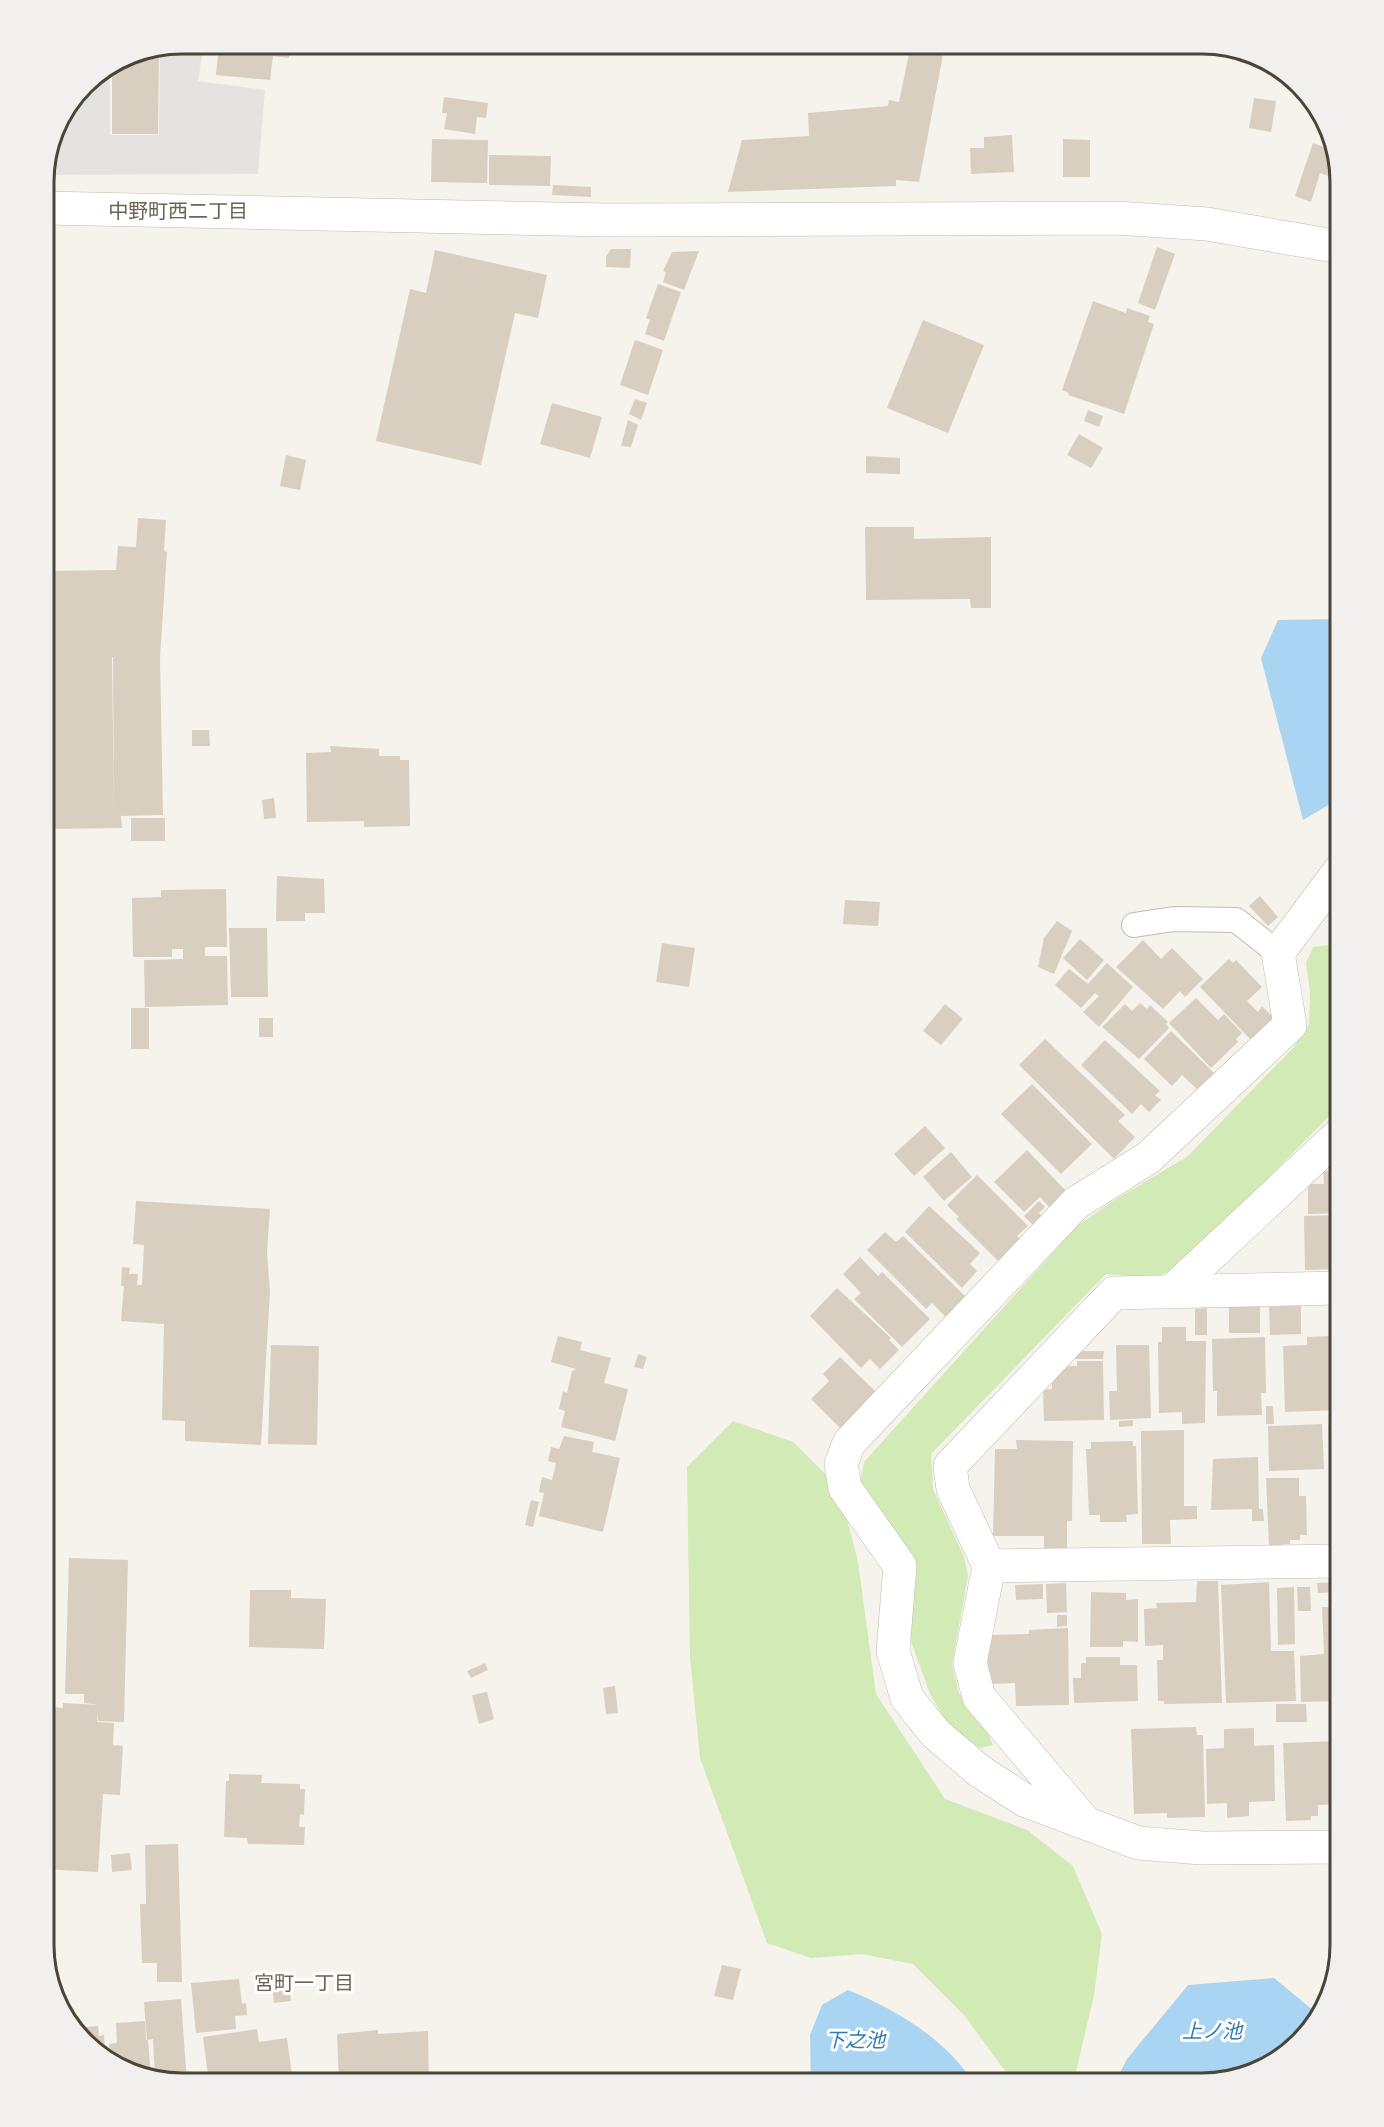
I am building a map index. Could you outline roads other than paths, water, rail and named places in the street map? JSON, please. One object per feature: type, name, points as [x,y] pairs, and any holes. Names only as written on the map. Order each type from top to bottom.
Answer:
[{"type":"street","points":[[54,208],[606,220],[1116,218],[1207,224],[1330,245]]},
{"type":"street","points":[[1330,884],[1278,952],[1290,1024],[1148,1158],[1076,1203],[849,1443],[841,1464],[846,1488],[900,1566],[893,1651],[907,1698],[935,1733],[978,1770],[1024,1800],[1138,1843],[1202,1848],[1330,1847]]},
{"type":"street","points":[[1172,1291],[1330,1144]]},
{"type":"street","points":[[1087,1825],[979,1697],[970,1663],[989,1566],[952,1489],[950,1466],[1114,1293],[1330,1288]]},
{"type":"street","points":[[989,1566],[1330,1561]]},
{"type":"lane","points":[[1134,925],[1174,919],[1236,920],[1278,952]]},
{"type":"water","points":[[1330,619],[1330,804],[1303,820],[1261,658],[1278,620]]},
{"type":"water","name":"上ノ池","points":[[1274,1978],[1312,2010],[1293,2036],[1280,2047],[1266,2056],[1235,2069],[1202,2073],[1120,2073],[1127,2059],[1188,1985]]},
{"type":"water","name":"下之池","points":[[848,1990],[865,1997],[901,2016],[934,2039],[966,2073],[811,2073],[810,2035],[822,2005]]},
{"type":"district","name":"中野町西二丁目","points":[[178,211]]},
{"type":"district","name":"宮町一丁目","points":[[304,1983]]}]
